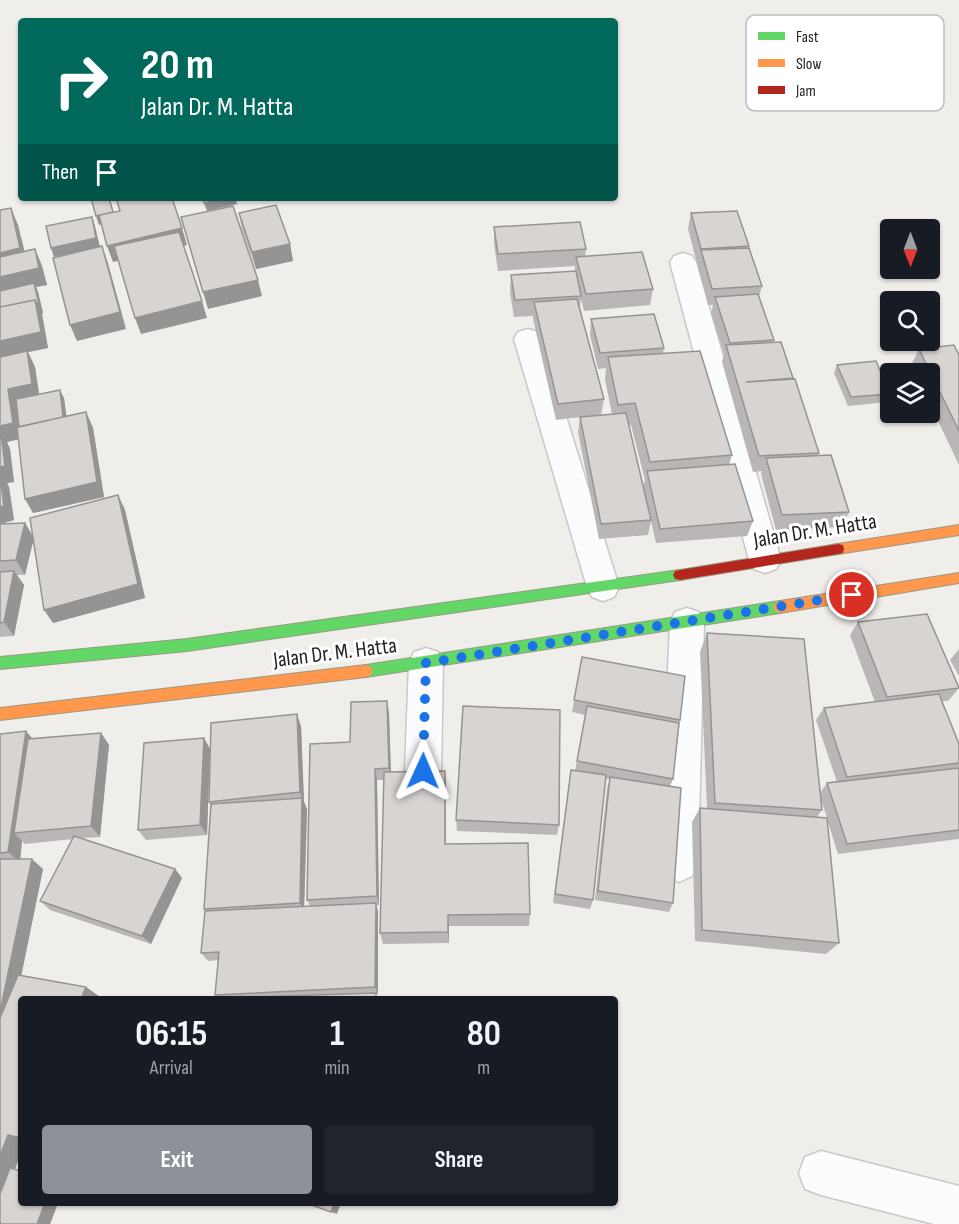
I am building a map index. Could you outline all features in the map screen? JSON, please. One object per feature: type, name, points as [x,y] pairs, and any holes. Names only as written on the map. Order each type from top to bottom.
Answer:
[{"type":"main road","name":"Jalan Dr. M. Hatta","points":[[0,663],[187,645],[434,615],[765,560],[959,531]]},
{"type":"main road","name":"Jalan Dr. M. Hatta","points":[[0,714],[204,691],[687,622],[959,578]]},
{"type":"street","points":[[683,262],[765,560]]},
{"type":"street","points":[[528,339],[603,587]]},
{"type":"street","points":[[679,862],[687,622]]},
{"type":"street","points":[[423,771],[436,657]]},
{"type":"street","points":[[821,1173],[959,1208]]},
{"type":"building","points":[[92,201],[110,201],[113,212],[96,216]]},
{"type":"building","points":[[117,201],[173,201],[182,228],[107,246],[99,215],[120,211]]},
{"type":"building","points":[[276,205],[290,244],[252,252],[239,213]]},
{"type":"building","points":[[233,206],[258,280],[203,292],[181,217]]},
{"type":"building","points":[[11,208],[20,248],[0,253],[0,210]]},
{"type":"building","points":[[737,211],[749,246],[701,249],[691,213]]},
{"type":"building","points":[[92,217],[96,238],[51,248],[46,226]]},
{"type":"building","points":[[580,222],[586,249],[498,254],[494,227]]},
{"type":"building","points":[[179,232],[202,301],[135,318],[114,246]]},
{"type":"building","points":[[102,246],[120,312],[70,325],[53,258]]},
{"type":"building","points":[[749,248],[762,286],[712,289],[701,250]]},
{"type":"building","points":[[35,249],[39,268],[0,277],[0,257]]},
{"type":"building","points":[[642,252],[653,289],[586,294],[576,257]]},
{"type":"building","points":[[576,271],[581,296],[515,300],[511,275]]},
{"type":"building","points":[[34,283],[39,305],[35,300],[0,307],[0,291]]},
{"type":"building","points":[[758,294],[774,340],[730,343],[715,297]]},
{"type":"building","points":[[577,299],[604,399],[558,404],[534,302]]},
{"type":"building","points":[[35,300],[41,332],[0,341],[0,307]]},
{"type":"building","points":[[654,314],[664,348],[600,353],[591,319]]},
{"type":"building","points":[[781,342],[793,378],[746,382],[795,379],[819,453],[759,456],[726,345]]},
{"type":"building","points":[[954,345],[959,355],[959,431],[940,392],[940,363],[926,363],[920,351],[940,351],[940,347]]},
{"type":"building","points":[[27,351],[32,384],[8,389],[13,423],[0,426],[0,357]]},
{"type":"building","points":[[700,351],[732,455],[650,462],[635,403],[618,405],[608,357]]},
{"type":"building","points":[[876,361],[880,370],[880,395],[851,397],[837,365]]},
{"type":"building","points":[[60,390],[63,417],[19,427],[16,399]]},
{"type":"building","points":[[86,412],[97,482],[25,499],[17,427]]},
{"type":"building","points":[[626,413],[651,520],[601,524],[580,417]]},
{"type":"building","points":[[0,434],[5,466],[0,467]]},
{"type":"building","points":[[831,455],[849,512],[782,515],[766,458]]},
{"type":"building","points":[[735,464],[753,521],[660,529],[647,471]]},
{"type":"building","points":[[0,475],[4,506],[0,507]]},
{"type":"building","points":[[118,495],[138,584],[44,610],[30,518]]},
{"type":"building","points":[[25,523],[16,560],[0,561],[0,524]]},
{"type":"building","points":[[14,571],[4,622],[0,623],[0,572]]},
{"type":"building","points":[[927,614],[959,688],[887,697],[858,622]]},
{"type":"building","points":[[707,633],[804,639],[822,810],[715,803]]},
{"type":"building","points":[[582,657],[685,676],[680,720],[574,700]]},
{"type":"building","points":[[939,694],[959,744],[959,763],[847,777],[824,708]]},
{"type":"building","points":[[387,701],[389,768],[375,769],[377,896],[307,900],[310,744],[350,742],[351,702]]},
{"type":"building","points":[[463,706],[560,710],[559,825],[456,820]]},
{"type":"building","points":[[587,706],[679,723],[673,779],[577,761]]},
{"type":"building","points":[[297,714],[300,792],[209,802],[211,723]]},
{"type":"building","points":[[26,731],[8,852],[0,853],[0,734]]},
{"type":"building","points":[[101,733],[91,826],[14,833],[28,739]]},
{"type":"building","points":[[204,738],[200,825],[138,830],[144,743]]},
{"type":"building","points":[[959,768],[959,830],[847,844],[827,783]]},
{"type":"building","points":[[571,770],[606,775],[593,900],[555,894]]},
{"type":"building","points":[[445,771],[445,844],[528,843],[530,914],[448,915],[448,932],[380,933],[384,772]]},
{"type":"building","points":[[610,777],[681,788],[673,903],[598,891]]},
{"type":"building","points":[[302,798],[300,903],[204,909],[211,804]]},
{"type":"building","points":[[700,808],[827,818],[839,943],[702,930]]},
{"type":"building","points":[[74,836],[175,869],[142,936],[40,901]]},
{"type":"building","points":[[0,859],[32,859],[0,1012]]},
{"type":"building","points":[[376,903],[375,987],[215,995],[219,952],[201,953],[205,911]]},
{"type":"building","points":[[18,975],[86,987],[82,996],[18,996],[18,1137],[8,1135],[0,1156],[0,1018]]},
{"type":"building","points":[[376,993],[376,996],[287,996]]},
{"type":"building","points":[[10,1168],[18,1170],[18,1206],[44,1206],[37,1224],[0,1224],[0,1194]]},
{"type":"building","points":[[314,1206],[333,1206],[331,1212]]},
{"type":"traffic: fast","points":[[0,663],[187,645],[680,575]]},
{"type":"traffic: fast","points":[[366,671],[780,607]]},
{"type":"traffic: slow","points":[[838,549],[959,530]]},
{"type":"traffic: slow","points":[[780,607],[959,578]]},
{"type":"traffic: slow","points":[[0,714],[366,671]]},
{"type":"traffic: jam","points":[[680,575],[838,549]]},
{"type":"route","points":[[423,771],[426,663],[852,595]]}]
